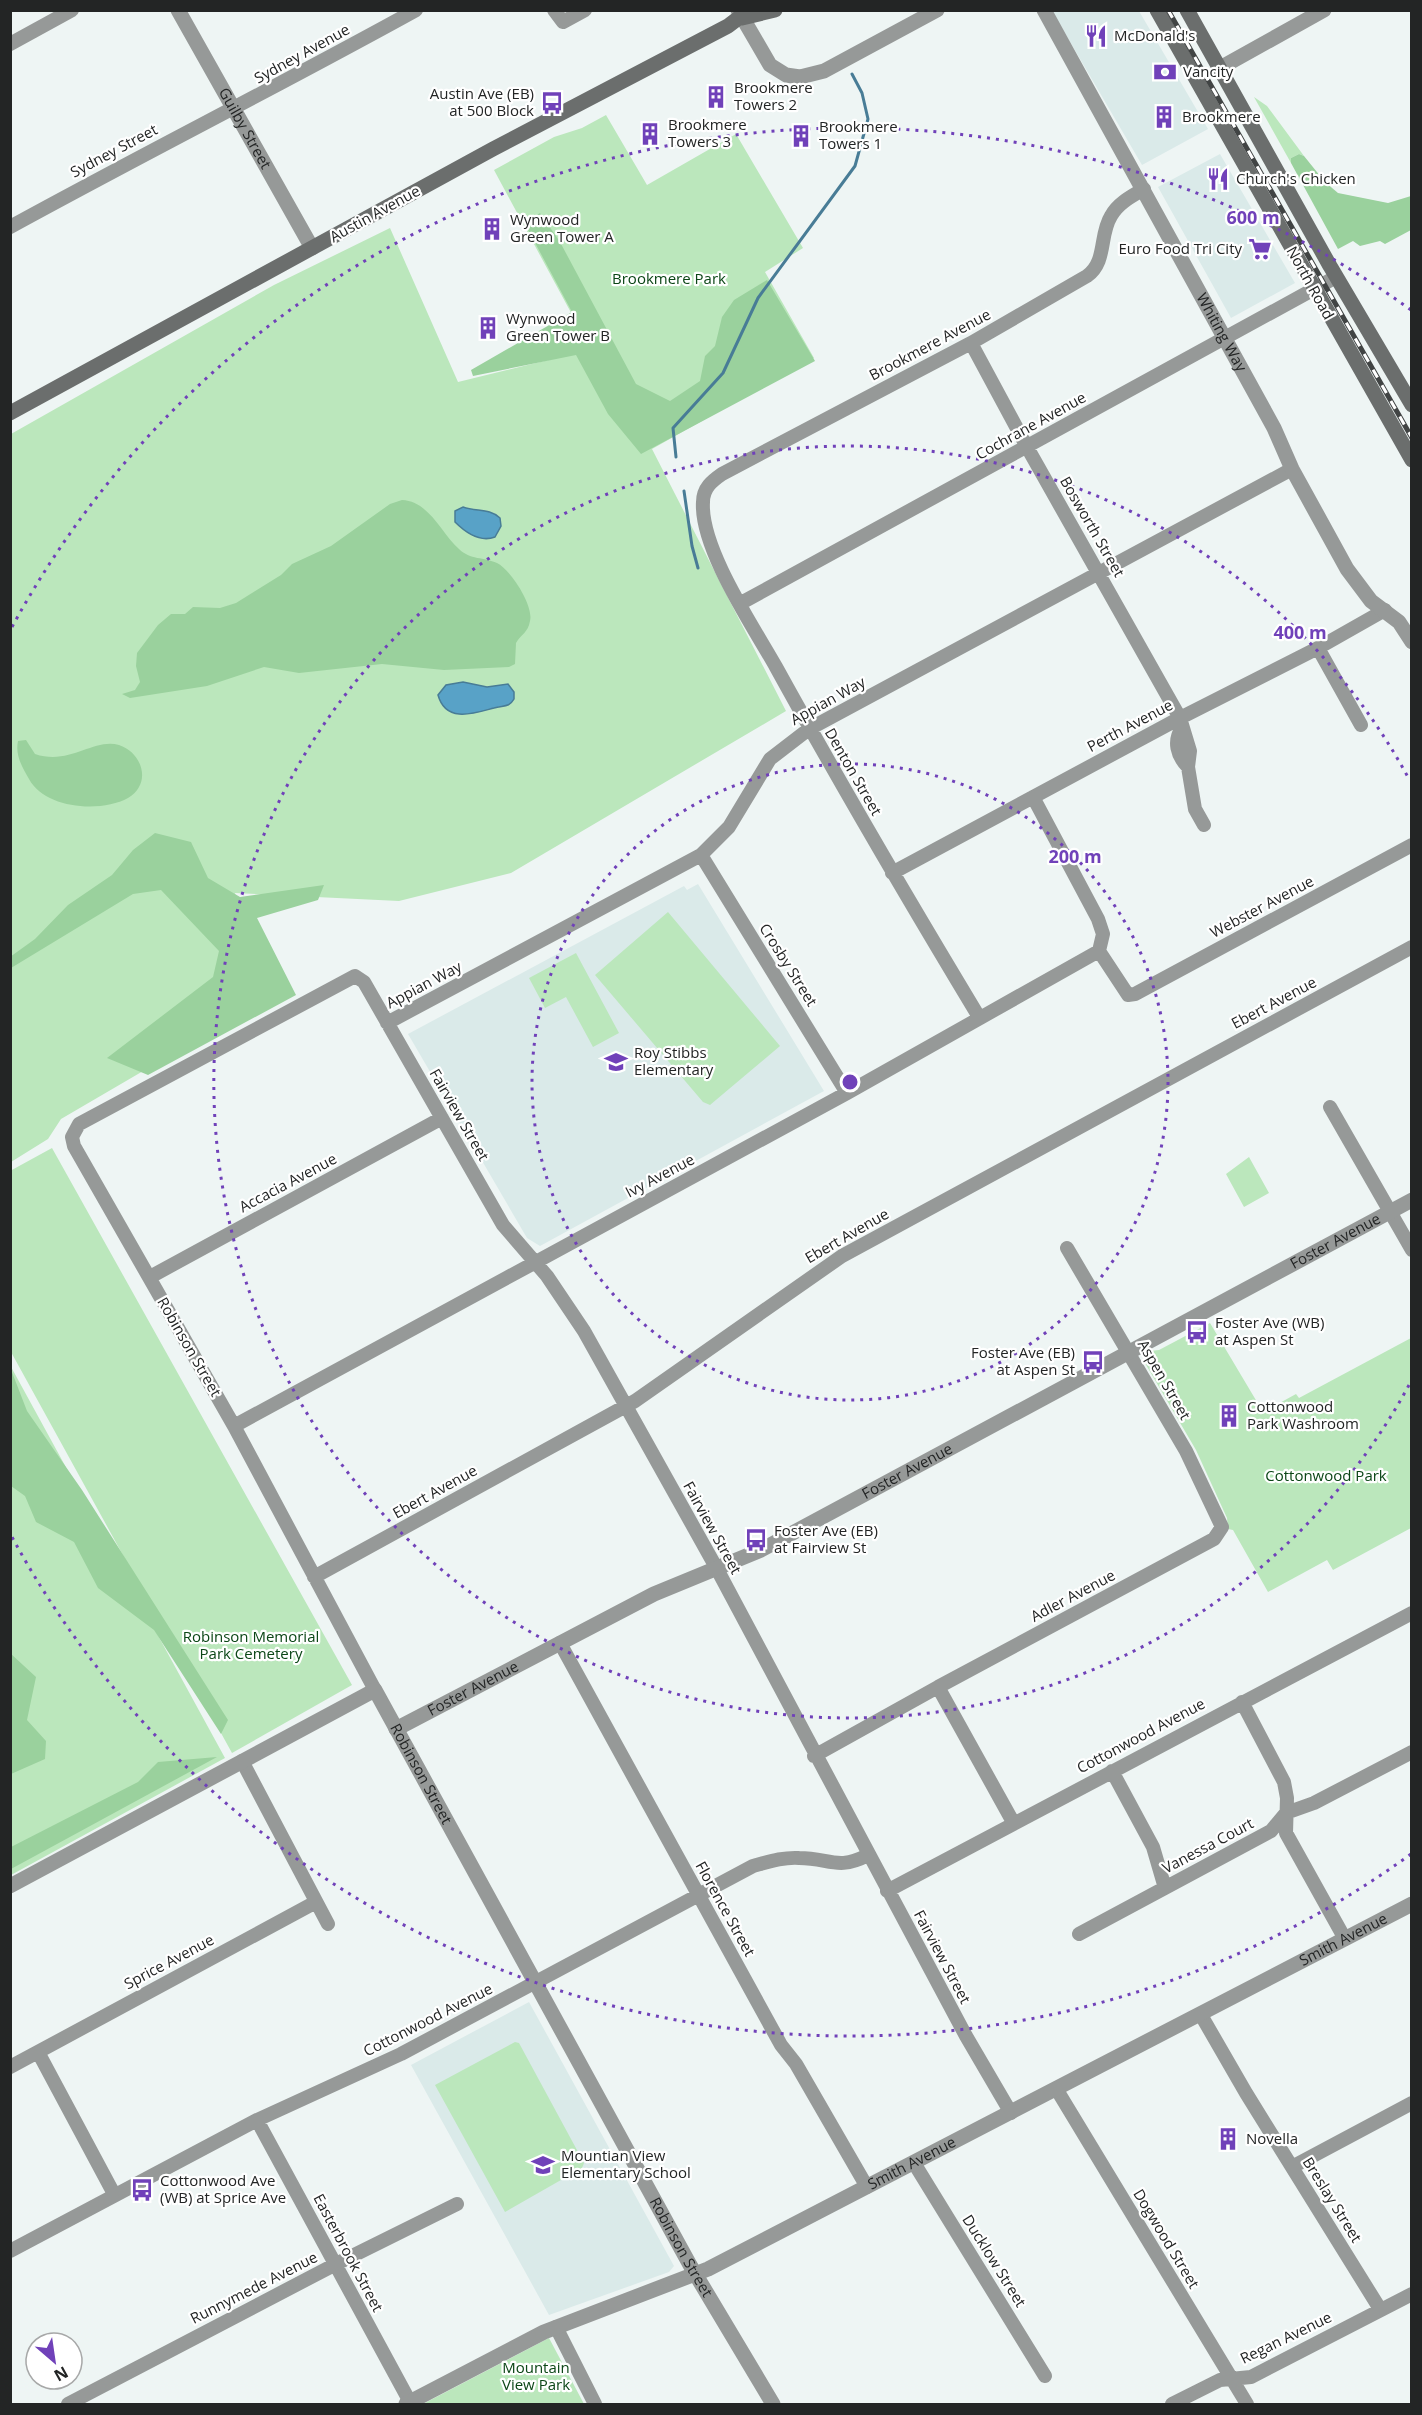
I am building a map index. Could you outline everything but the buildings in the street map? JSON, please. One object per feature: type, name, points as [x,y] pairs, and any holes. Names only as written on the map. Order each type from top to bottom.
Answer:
[{"type":"main road","name":"Austin Avenue","points":[[10,413],[743,13],[775,10]]},
{"type":"main road","name":"North Road","points":[[1157,10],[1412,460]]},
{"type":"main road","name":"North Road","points":[[1187,10],[1336,277],[1412,405]]},
{"type":"street","points":[[10,44],[72,10]]},
{"type":"street","name":"Guilby Street","points":[[178,10],[312,248]]},
{"type":"street","name":"Sydney Avenue","points":[[234,108],[416,10]]},
{"type":"street","points":[[554,10],[563,22],[585,10]]},
{"type":"street","points":[[743,13],[770,65],[786,75],[800,77],[824,71],[937,10]]},
{"type":"street","name":"Whiting Way","points":[[1044,10],[1274,428],[1292,470],[1347,569],[1371,601],[1399,622],[1412,642]]},
{"type":"street","points":[[1220,68],[1324,10]]},
{"type":"street","name":"Sydney Street","points":[[10,227],[154,148],[234,108]]},
{"type":"street","name":"Brookmere Avenue","points":[[702,503],[710,483],[722,474],[971,343],[1092,273],[1099,261],[1110,216],[1121,204],[1144,189]]},
{"type":"street","name":"Cochrane Avenue","points":[[741,603],[1336,277]]},
{"type":"street","name":"Bosworth Street","points":[[971,343],[1181,723]]},
{"type":"street","name":"Appian Way","points":[[387,1023],[701,855],[729,827],[770,759],[809,729],[1100,575],[1292,470]]},
{"type":"street","name":"Denton Street","points":[[702,503],[711,542],[741,603],[809,729],[979,1017]]},
{"type":"street","name":"Perth Avenue","points":[[892,873],[1033,797],[1181,723],[1385,610]]},
{"type":"street","points":[[1318,648],[1361,725]]},
{"type":"street","points":[[1181,723],[1176,738],[1177,746],[1180,756],[1188,767],[1195,809],[1204,825]]},
{"type":"street","points":[[1033,797],[1098,919],[1102,934],[1099,951]]},
{"type":"street","name":"Webster Avenue","points":[[1099,951],[1128,995],[1134,994],[1412,845]]},
{"type":"street","name":"Crosby Street","points":[[701,855],[847,1093]]},
{"type":"street","name":"Ebert Avenue","points":[[314,1577],[627,1406],[842,1256],[1412,947]]},
{"type":"street","name":"Ivy Avenue","points":[[234,1426],[847,1093],[1099,951]]},
{"type":"street","name":"Fairview Street","points":[[73,1142],[74,1130],[79,1124],[349,977],[358,977],[387,1023],[503,1225],[547,1276],[575,1317],[627,1406],[717,1569],[867,1855],[1011,2113]]},
{"type":"street","points":[[1330,1107],[1412,1250]]},
{"type":"street","name":"Accacia Avenue","points":[[150,1277],[441,1118]]},
{"type":"street","name":"Robinson Street","points":[[73,1142],[234,1426],[396,1729],[696,2274],[774,2404]]},
{"type":"street","name":"Foster Avenue","points":[[396,1729],[654,1594],[717,1569],[794,1533],[1412,1200]]},
{"type":"street","name":"Aspen Street","points":[[1068,1248],[1186,1451],[1195,1474],[1222,1523],[1220,1532]]},
{"type":"street","name":"Adler Avenue","points":[[814,1756],[1214,1539],[1220,1532]]},
{"type":"street","name":"Cottonwood Avenue","points":[[887,1891],[1013,1822],[1412,1613]]},
{"type":"street","name":"Florence Street","points":[[560,1643],[781,2045],[796,2064],[867,2187]]},
{"type":"street","points":[[938,1687],[1013,1822]]},
{"type":"street","points":[[10,1886],[375,1690]]},
{"type":"street","points":[[1242,1702],[1284,1782],[1286,1833],[1345,1939]]},
{"type":"street","name":"Vanessa Court","points":[[1079,1934],[1271,1831],[1280,1817],[1286,1813],[1314,1803],[1412,1752]]},
{"type":"street","points":[[242,1761],[328,1924]]},
{"type":"street","points":[[1112,1771],[1153,1847],[1165,1888]]},
{"type":"street","name":"Cottonwood Avenue","points":[[10,2251],[257,2120],[401,2054],[753,1866],[777,1859],[800,1858],[842,1864],[867,1855]]},
{"type":"street","name":"Sprice Avenue","points":[[10,2067],[316,1902]]},
{"type":"street","name":"Smith Avenue","points":[[408,2403],[556,2328],[696,2274],[1057,2090],[1412,1904]]},
{"type":"street","name":"Breslay Street","points":[[1201,2015],[1380,2309]]},
{"type":"street","points":[[38,2052],[114,2194]]},
{"type":"street","name":"Dogwood Street","points":[[1057,2090],[1247,2404]]},
{"type":"street","points":[[1292,2167],[1412,2103]]},
{"type":"street","name":"Easterbrook Street","points":[[257,2120],[336,2264],[408,2403]]},
{"type":"street","name":"Ducklow Street","points":[[914,2163],[1045,2376]]},
{"type":"street","name":"Runnymede Avenue","points":[[68,2404],[336,2264],[457,2204]]},
{"type":"street","name":"Regan Avenue","points":[[1172,2404],[1220,2380],[1251,2377],[1412,2294]]},
{"type":"street","points":[[556,2328],[595,2404]]},
{"type":"shaded area","points":[[1052,11],[1139,11],[1208,129],[1142,165]]},
{"type":"shaded area","points":[[1220,154],[1295,283],[1231,318],[1158,187]]},
{"type":"shaded area","name":"Roy Stibbs Elementary","points":[[698,884],[824,1091],[540,1246],[527,1238],[408,1034],[684,886],[687,890]]},
{"type":"shaded area","name":"Mountian View Elementary School","points":[[529,2002],[674,2266],[669,2272],[549,2315],[411,2065]]},
{"type":"green space","points":[[1254,97],[1267,106],[1304,156],[1299,154],[1291,158],[1291,163]]},
{"type":"green space","name":"Brookmere Park","points":[[606,115],[647,185],[736,134],[803,248],[765,272],[814,358],[652,449],[786,711],[511,873],[399,901],[235,893],[263,1001],[61,1119],[48,1139],[11,1162],[11,434],[274,285],[390,228],[458,382],[565,356],[589,346],[494,170],[554,137],[582,128]]},
{"type":"green space","points":[[1299,154],[1304,156],[1325,182],[1338,193],[1388,203],[1411,196],[1411,230],[1385,244],[1380,241],[1360,246],[1353,241],[1338,249],[1291,163],[1291,158]]},
{"type":"green space","points":[[540,213],[560,242],[636,384],[670,401],[700,381],[705,356],[715,346],[722,317],[734,300],[767,280],[815,361],[641,454],[608,414],[576,355],[473,376],[471,370],[572,312],[525,224]]},
{"type":"green space","points":[[402,500],[420,506],[427,512],[463,553],[497,563],[515,580],[525,598],[530,621],[528,628],[516,643],[515,664],[509,667],[444,670],[382,664],[299,673],[264,667],[207,686],[130,698],[122,694],[135,690],[140,682],[136,666],[137,653],[158,625],[171,614],[185,614],[193,607],[220,608],[236,603],[281,575],[292,564],[331,546],[390,504]]},
{"type":"green space","points":[[26,740],[35,754],[48,757],[70,755],[100,745],[119,745],[127,749],[139,762],[142,769],[140,785],[128,798],[103,806],[74,805],[47,797],[29,779],[20,761],[17,751],[18,741]]},
{"type":"green space","points":[[155,833],[191,842],[208,878],[240,897],[324,885],[318,900],[257,918],[296,995],[148,1075],[107,1058],[213,977],[219,951],[161,890],[133,894],[11,968],[10,957],[35,939],[68,905],[112,875],[133,850]]},
{"type":"green space","points":[[668,912],[780,1046],[710,1105],[703,1102],[595,975]]},
{"type":"green space","points":[[576,953],[619,1033],[593,1047],[566,997],[545,1008],[529,978]]},
{"type":"green space","name":"Robinson Memorial Park Cemetery","points":[[52,1148],[352,1685],[232,1753],[11,1352],[10,1171]]},
{"type":"green space","points":[[1249,1157],[1269,1193],[1244,1207],[1226,1174]]},
{"type":"green space","name":"Cottonwood Park","points":[[1210,1323],[1263,1412],[1296,1394],[1299,1398],[1411,1338],[1411,1528],[1333,1570],[1327,1560],[1268,1592],[1233,1530],[1228,1529],[1227,1518],[1196,1450],[1145,1363],[1150,1351],[1159,1350]]},
{"type":"green space","points":[[10,1365],[225,1758],[11,1875],[10,1875]]},
{"type":"green space","points":[[10,1367],[27,1411],[82,1490],[228,1720],[221,1734],[154,1630],[98,1588],[74,1542],[36,1522],[25,1496],[11,1486]]},
{"type":"green space","points":[[10,1653],[36,1677],[27,1720],[46,1741],[45,1759],[11,1774]]},
{"type":"green space","points":[[217,1757],[11,1869],[11,1847],[138,1782],[158,1762]]},
{"type":"green space","points":[[515,2042],[519,2043],[584,2163],[582,2168],[505,2212],[435,2085]]},
{"type":"green space","name":"Mountain View Park","points":[[549,2338],[584,2404],[423,2404]]},
{"type":"water","points":[[463,507],[487,511],[500,518],[501,526],[495,537],[478,538],[459,526],[455,522],[455,511]]},
{"type":"water","points":[[463,682],[487,687],[508,684],[514,692],[514,699],[506,706],[470,714],[454,713],[447,710],[438,695],[446,685]]},
{"type":"waterway","points":[[676,457],[673,428],[723,373],[758,298],[855,166],[868,119],[862,93],[852,74]]},
{"type":"waterway","points":[[684,491],[692,546],[698,568]]},
{"type":"railway","points":[[1168,10],[1412,438]]},
{"type":"place","name":"McDonald's","points":[[1096,36]]},
{"type":"place","name":"Vancity","points":[[1165,72]]},
{"type":"place","name":"Brookmere Towers 2","points":[[716,97]]},
{"type":"place","name":"Austin Ave (EB) at 500 Block","points":[[552,103]]},
{"type":"place","name":"Brookmere","points":[[1164,117]]},
{"type":"place","name":"Brookmere Towers 3","points":[[650,134]]},
{"type":"place","name":"Brookmere Towers 1","points":[[801,136]]},
{"type":"place","name":"Church's Chicken","points":[[1218,179]]},
{"type":"place","name":"Wynwood Green Tower A","points":[[492,229]]},
{"type":"place","name":"Euro Food Tri City","points":[[1260,249]]},
{"type":"place","name":"Wynwood Green Tower B","points":[[488,328]]},
{"type":"place","name":"Roy Stibbs Elementary","points":[[616,1062]]},
{"type":"place","name":"Foster Ave (WB) at Aspen St","points":[[1197,1332]]},
{"type":"place","name":"Foster Ave (EB) at Aspen St","points":[[1093,1362]]},
{"type":"place","name":"Cottonwood Park Washroom","points":[[1229,1416]]},
{"type":"place","name":"Foster Ave (EB) at Fairview St","points":[[756,1540]]},
{"type":"place","name":"Novella","points":[[1228,2139]]},
{"type":"place","name":"Mountian View Elementary School","points":[[543,2165]]},
{"type":"place","name":"Cottonwood Ave (WB) at Sprice Ave","points":[[142,2190]]}]
